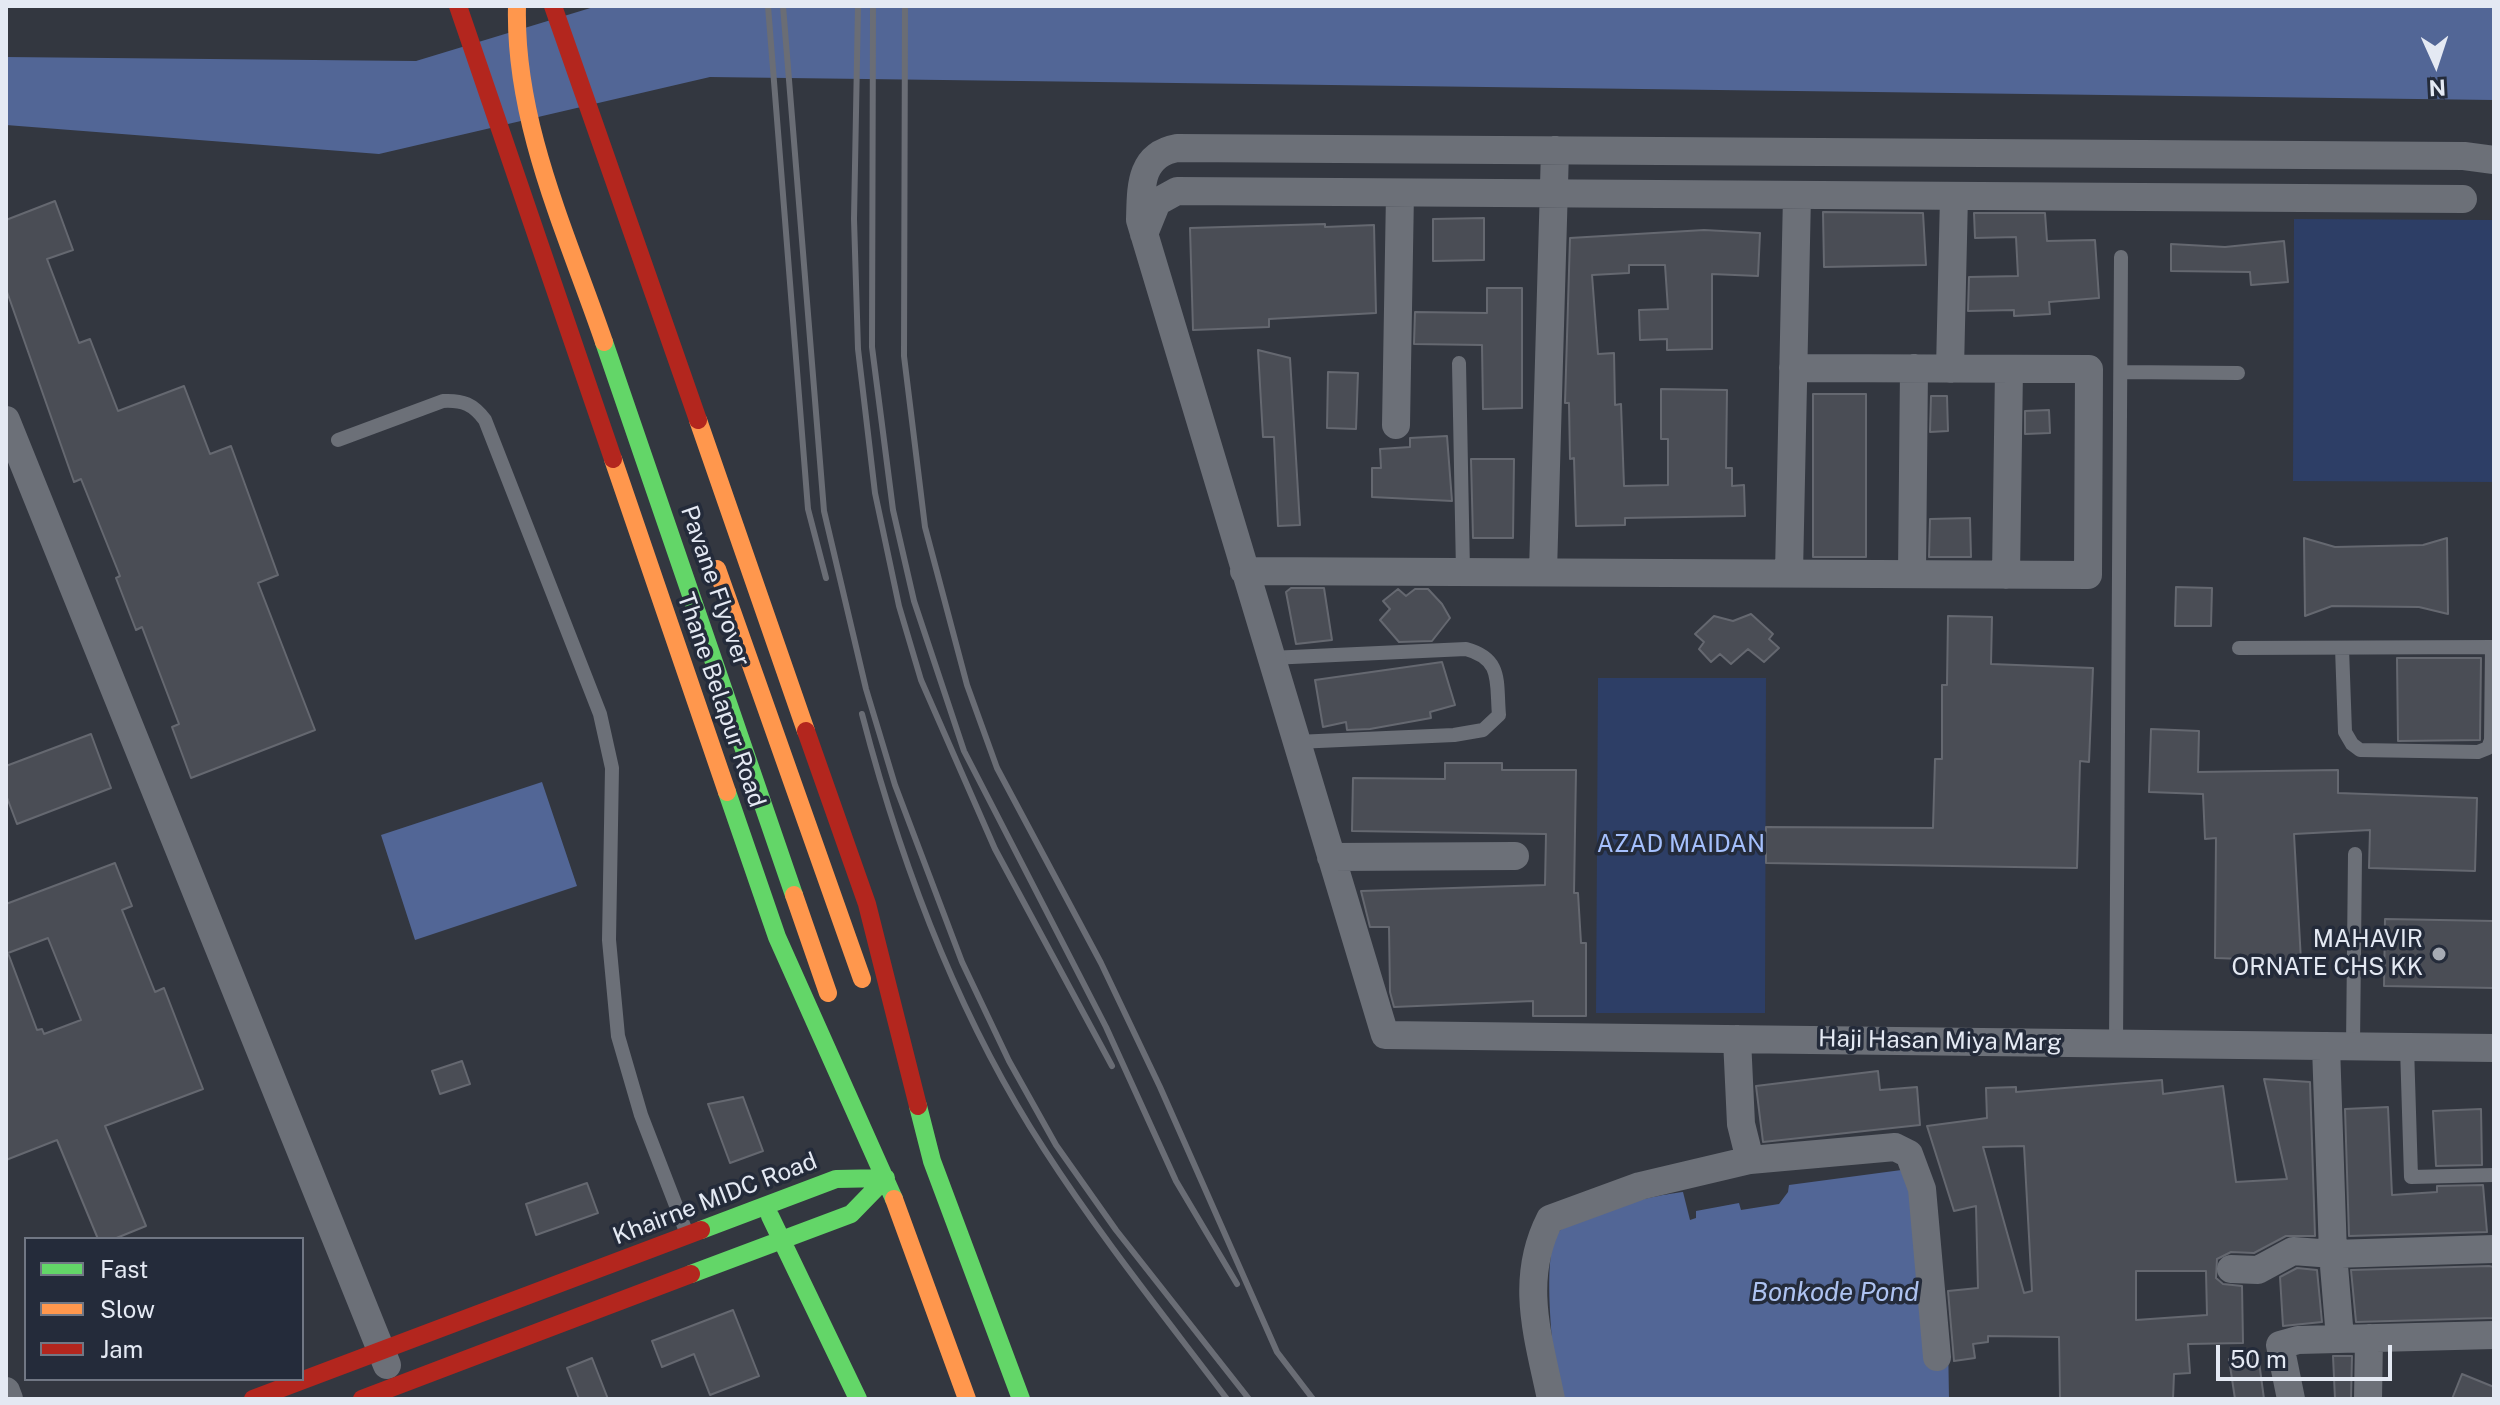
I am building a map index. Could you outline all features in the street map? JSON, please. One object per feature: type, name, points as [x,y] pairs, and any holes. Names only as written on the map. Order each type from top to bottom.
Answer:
[{"type":"main road","name":"Thane Belapur Road","points":[[458,6],[777,937],[886,1178],[967,1399]]},
{"type":"main road","name":"Pavane Flyover","points":[[517,6],[521,84],[530,127],[807,926],[886,1178]]},
{"type":"main road","points":[[550,55],[552,8]]},
{"type":"main road","points":[[552,8],[867,904],[932,1161],[1021,1399]]},
{"type":"main road","name":"Pavane Flyover","points":[[712,554],[837,915],[932,1161]]},
{"type":"main road","points":[[362,1399],[398,1393],[851,1214],[886,1178]]},
{"type":"main road","name":"Khairne MIDC Road","points":[[304,1380],[836,1179],[886,1178]]},
{"type":"main road","points":[[765,1205],[858,1399]]},
{"type":"main road","name":"Khairne MIDC Road","points":[[253,1399],[301,1381]]},
{"type":"street","points":[[1515,856],[1331,857],[1143,239],[1140,220],[1144,172],[1152,158],[1168,150],[1555,150],[2448,156],[2494,160]]},
{"type":"street","points":[[1543,572],[1555,150]]},
{"type":"street","points":[[1143,239],[1157,202],[1177,191],[2463,199]]},
{"type":"street","points":[[1396,425],[1400,193]]},
{"type":"street","points":[[1789,573],[1797,195]]},
{"type":"street","points":[[1950,369],[1954,196]]},
{"type":"street","points":[[1244,571],[2088,575],[2089,369],[1793,368]]},
{"type":"street","points":[[1912,574],[1914,368]]},
{"type":"street","points":[[2006,575],[2009,369]]},
{"type":"street","points":[[6,420],[398,1393]]},
{"type":"street","name":"Haji Hasan Miya Marg","points":[[1331,857],[1385,1035],[2494,1048]]},
{"type":"street","points":[[1737,1039],[1741,1124],[1750,1160]]},
{"type":"street","points":[[2339,1046],[2333,1254],[2340,1338]]},
{"type":"street","points":[[1551,1399],[1532,1303],[1536,1246],[1550,1219],[1640,1186],[1750,1160],[1895,1147],[1909,1154],[1922,1189],[1937,1357]]},
{"type":"street","points":[[2231,1269],[2258,1270],[2293,1251],[2333,1254],[2494,1249]]},
{"type":"street","points":[[2291,1399],[2280,1345],[2298,1340],[2340,1338],[2494,1335]]},
{"type":"street","points":[[2368,1399],[2369,1338]]},
{"type":"street","points":[[6,1391],[9,1399]]},
{"type":"lane","points":[[2116,1043],[2121,257]]},
{"type":"lane","points":[[1459,363],[1463,572]]},
{"type":"lane","points":[[2121,372],[2238,373]]},
{"type":"lane","points":[[338,440],[443,401],[461,400],[476,408],[485,420],[600,714],[612,768],[609,940],[618,1036],[641,1115],[687,1235]]},
{"type":"lane","points":[[2239,648],[2493,647],[2491,740],[2488,748],[2478,752],[2360,750],[2345,732],[2342,648]]},
{"type":"lane","points":[[1270,658],[1466,649],[1483,654],[1495,667],[1499,715],[1483,730],[1454,735],[1296,742]]},
{"type":"lane","points":[[2339,1046],[2355,854]]},
{"type":"lane","points":[[2407,1047],[2411,1177],[2494,1175]]},
{"type":"green space","points":[[2294,219],[2494,220],[2494,482],[2293,481]]},
{"type":"green space","name":"AZAD MAIDAN","points":[[1598,678],[1766,678],[1765,1013],[1596,1013]]},
{"type":"water","points":[[597,6],[2494,6],[2494,100],[710,77],[379,154],[6,125],[6,57],[416,61]]},
{"type":"water","points":[[542,782],[577,886],[415,940],[381,835]]},
{"type":"water","name":"Bonkode Pond","points":[[1909,1169],[1948,1339],[1949,1399],[1560,1399],[1549,1289],[1552,1247],[1557,1234],[1566,1226],[1616,1206],[1683,1192],[1690,1220],[1696,1218],[1696,1211],[1739,1203],[1741,1210],[1779,1204],[1789,1185]]},
{"type":"building","points":[[55,201],[73,250],[47,259],[79,343],[90,339],[118,411],[184,386],[210,454],[231,446],[278,575],[258,583],[315,730],[191,778],[172,727],[179,724],[142,627],[136,630],[116,578],[120,576],[81,479],[74,482],[6,289],[6,220]]},
{"type":"building","points":[[1823,212],[1923,213],[1926,265],[1824,267]]},
{"type":"building","points":[[1974,213],[2045,213],[2047,241],[2095,240],[2099,298],[2049,302],[2050,314],[2014,316],[2014,310],[1968,311],[1969,277],[2018,276],[2016,237],[1975,238]]},
{"type":"building","points":[[1484,218],[1484,260],[1433,261],[1433,219]]},
{"type":"building","points":[[1325,224],[1325,227],[1374,225],[1376,313],[1269,319],[1269,327],[1193,330],[1190,228]]},
{"type":"building","points":[[1704,230],[1760,233],[1758,276],[1712,274],[1712,349],[1667,350],[1667,339],[1640,340],[1639,310],[1668,309],[1665,265],[1629,265],[1629,273],[1592,275],[1598,354],[1614,353],[1615,405],[1621,404],[1624,486],[1668,485],[1668,439],[1661,439],[1661,389],[1727,390],[1726,468],[1732,468],[1732,486],[1744,485],[1745,516],[1625,518],[1625,525],[1576,526],[1574,458],[1570,459],[1569,403],[1565,403],[1570,238]]},
{"type":"building","points":[[2284,241],[2288,282],[2251,285],[2250,272],[2171,271],[2171,244],[2225,247]]},
{"type":"building","points":[[1487,288],[1522,288],[1522,408],[1483,409],[1482,345],[1414,344],[1415,312],[1487,313]]},
{"type":"building","points":[[1258,350],[1290,358],[1300,525],[1278,526],[1274,437],[1263,437]]},
{"type":"building","points":[[1328,372],[1358,373],[1356,429],[1327,428]]},
{"type":"building","points":[[1813,394],[1866,394],[1866,557],[1813,557]]},
{"type":"building","points":[[1931,396],[1947,396],[1948,431],[1930,432]]},
{"type":"building","points":[[2049,410],[2050,433],[2025,434],[2025,411]]},
{"type":"building","points":[[1447,436],[1452,501],[1372,497],[1372,468],[1381,468],[1380,449],[1410,447],[1410,438]]},
{"type":"building","points":[[1471,459],[1514,459],[1513,538],[1473,538]]},
{"type":"building","points":[[1970,518],[1971,557],[1929,557],[1930,519]]},
{"type":"building","points":[[2304,538],[2335,547],[2423,545],[2447,538],[2448,614],[2419,607],[2332,606],[2305,616]]},
{"type":"building","points":[[2176,587],[2212,588],[2211,626],[2175,626]]},
{"type":"building","points":[[1291,588],[1324,588],[1332,640],[1296,644],[1286,592]]},
{"type":"building","points":[[1398,589],[1406,596],[1415,589],[1428,589],[1442,604],[1450,618],[1432,641],[1399,642],[1380,620],[1390,609],[1383,601]]},
{"type":"building","points":[[1751,614],[1773,634],[1769,639],[1779,648],[1764,662],[1748,649],[1731,664],[1720,654],[1711,662],[1699,649],[1704,642],[1695,634],[1714,616],[1733,621]]},
{"type":"building","points":[[1948,616],[1992,617],[1991,664],[2093,668],[2089,762],[2080,761],[2077,868],[1766,863],[1766,827],[1933,828],[1935,759],[1942,759],[1942,685],[1947,685]]},
{"type":"building","points":[[2397,658],[2481,658],[2480,740],[2398,741]]},
{"type":"building","points":[[1442,662],[1455,705],[1430,712],[1431,718],[1370,729],[1347,730],[1346,722],[1323,727],[1315,680]]},
{"type":"building","points":[[2151,729],[2199,731],[2198,772],[2338,770],[2338,793],[2477,798],[2475,871],[2369,868],[2370,830],[2294,834],[2301,961],[2215,958],[2216,838],[2205,839],[2203,794],[2149,792]]},
{"type":"building","points":[[91,734],[111,788],[17,824],[6,795],[6,766]]},
{"type":"building","points":[[1445,763],[1502,763],[1502,770],[1576,770],[1574,893],[1578,893],[1581,943],[1586,943],[1586,1016],[1533,1016],[1533,1001],[1394,1007],[1390,992],[1389,927],[1370,927],[1361,891],[1545,885],[1546,834],[1352,831],[1353,778],[1445,779]]},
{"type":"building","points":[[115,863],[132,906],[122,910],[155,992],[164,988],[203,1089],[105,1126],[146,1226],[119,1237],[97,1237],[57,1140],[6,1160],[6,904]],"holes":[[[48,938],[81,1020],[44,1034],[42,1029],[37,1030],[8,953]]]},
{"type":"building","name":"MAHAVIR ORNATE CHS KK","points":[[2385,919],[2494,921],[2494,988],[2384,986]]},
{"type":"building","points":[[462,1061],[470,1084],[440,1094],[432,1071]]},
{"type":"building","points":[[1878,1071],[1880,1090],[1917,1087],[1920,1125],[1763,1142],[1756,1086]]},
{"type":"building","points":[[2264,1079],[2310,1082],[2315,1236],[2286,1236],[2254,1253],[2231,1252],[2217,1259],[2216,1278],[2223,1284],[2242,1286],[2243,1343],[2188,1344],[2190,1373],[2174,1374],[2173,1399],[2060,1399],[2059,1337],[1988,1336],[1988,1342],[1973,1344],[1975,1358],[1954,1361],[1948,1291],[1978,1288],[1976,1206],[1954,1211],[1927,1126],[1987,1118],[1986,1088],[2016,1087],[2016,1092],[2162,1080],[2163,1094],[2223,1086],[2236,1182],[2287,1179]],"holes":[[[2024,1146],[2032,1291],[2024,1293],[1983,1147]],[[2136,1271],[2206,1271],[2207,1315],[2136,1320]]]},
{"type":"building","points":[[743,1097],[763,1151],[730,1163],[708,1104]]},
{"type":"building","points":[[2388,1107],[2392,1195],[2437,1192],[2437,1186],[2483,1185],[2487,1232],[2349,1236],[2345,1109]]},
{"type":"building","points":[[2481,1109],[2482,1165],[2436,1166],[2433,1111]]},
{"type":"building","points":[[587,1183],[598,1213],[536,1235],[526,1204]]},
{"type":"building","points":[[2494,1267],[2493,1318],[2356,1322],[2351,1270]]},
{"type":"building","points":[[2297,1268],[2317,1270],[2322,1322],[2283,1326],[2280,1277]]},
{"type":"building","points":[[733,1310],[759,1376],[710,1395],[694,1354],[662,1367],[652,1341]]},
{"type":"building","points":[[2258,1354],[2264,1399],[2235,1399],[2229,1359]]},
{"type":"building","points":[[2333,1356],[2352,1356],[2351,1399],[2335,1399]]},
{"type":"building","points":[[592,1358],[608,1399],[579,1399],[567,1368]]},
{"type":"building","points":[[2462,1374],[2494,1387],[2494,1399],[2452,1399]]},
{"type":"railway","points":[[768,6],[808,509],[826,578]]},
{"type":"railway","points":[[783,6],[824,511],[866,689],[895,785],[962,962],[1009,1061],[1056,1145],[1116,1230],[1249,1399]]},
{"type":"railway","points":[[858,6],[854,219],[858,349],[875,493],[899,606],[921,680],[995,849],[1112,1066]]},
{"type":"railway","points":[[873,6],[872,347],[893,510],[914,601],[964,751],[1106,1027],[1176,1181],[1237,1284]]},
{"type":"railway","points":[[905,6],[904,356],[925,527],[967,685],[997,768],[1101,963],[1160,1087],[1277,1352],[1313,1399]]},
{"type":"railway","points":[[862,714],[914,883],[959,993],[985,1047],[1013,1099],[1065,1181],[1227,1399]]},
{"type":"traffic: fast","points":[[604,342],[794,895]]},
{"type":"traffic: fast","points":[[727,792],[777,937],[894,1199]]},
{"type":"traffic: fast","points":[[918,1106],[932,1161],[1021,1399]]},
{"type":"traffic: fast","points":[[701,1230],[836,1179],[886,1178]]},
{"type":"traffic: fast","points":[[691,1274],[851,1214],[886,1178]]},
{"type":"traffic: fast","points":[[770,1216],[858,1399]]},
{"type":"traffic: slow","points":[[517,6],[518,50],[533,135],[559,219],[604,342]]},
{"type":"traffic: slow","points":[[698,420],[806,731]]},
{"type":"traffic: slow","points":[[613,459],[727,792]]},
{"type":"traffic: slow","points":[[717,569],[862,979]]},
{"type":"traffic: slow","points":[[794,895],[828,993]]},
{"type":"traffic: slow","points":[[894,1199],[967,1399]]},
{"type":"traffic: jam","points":[[458,6],[613,459]]},
{"type":"traffic: jam","points":[[553,6],[698,420]]},
{"type":"traffic: jam","points":[[806,731],[867,904],[918,1106]]},
{"type":"traffic: jam","points":[[304,1380],[701,1230]]},
{"type":"traffic: jam","points":[[362,1399],[691,1274]]},
{"type":"traffic: jam","points":[[253,1399],[301,1381]]},
{"type":"place","name":"MAHAVIR ORNATE CHS KK","points":[[2439,954]]}]
